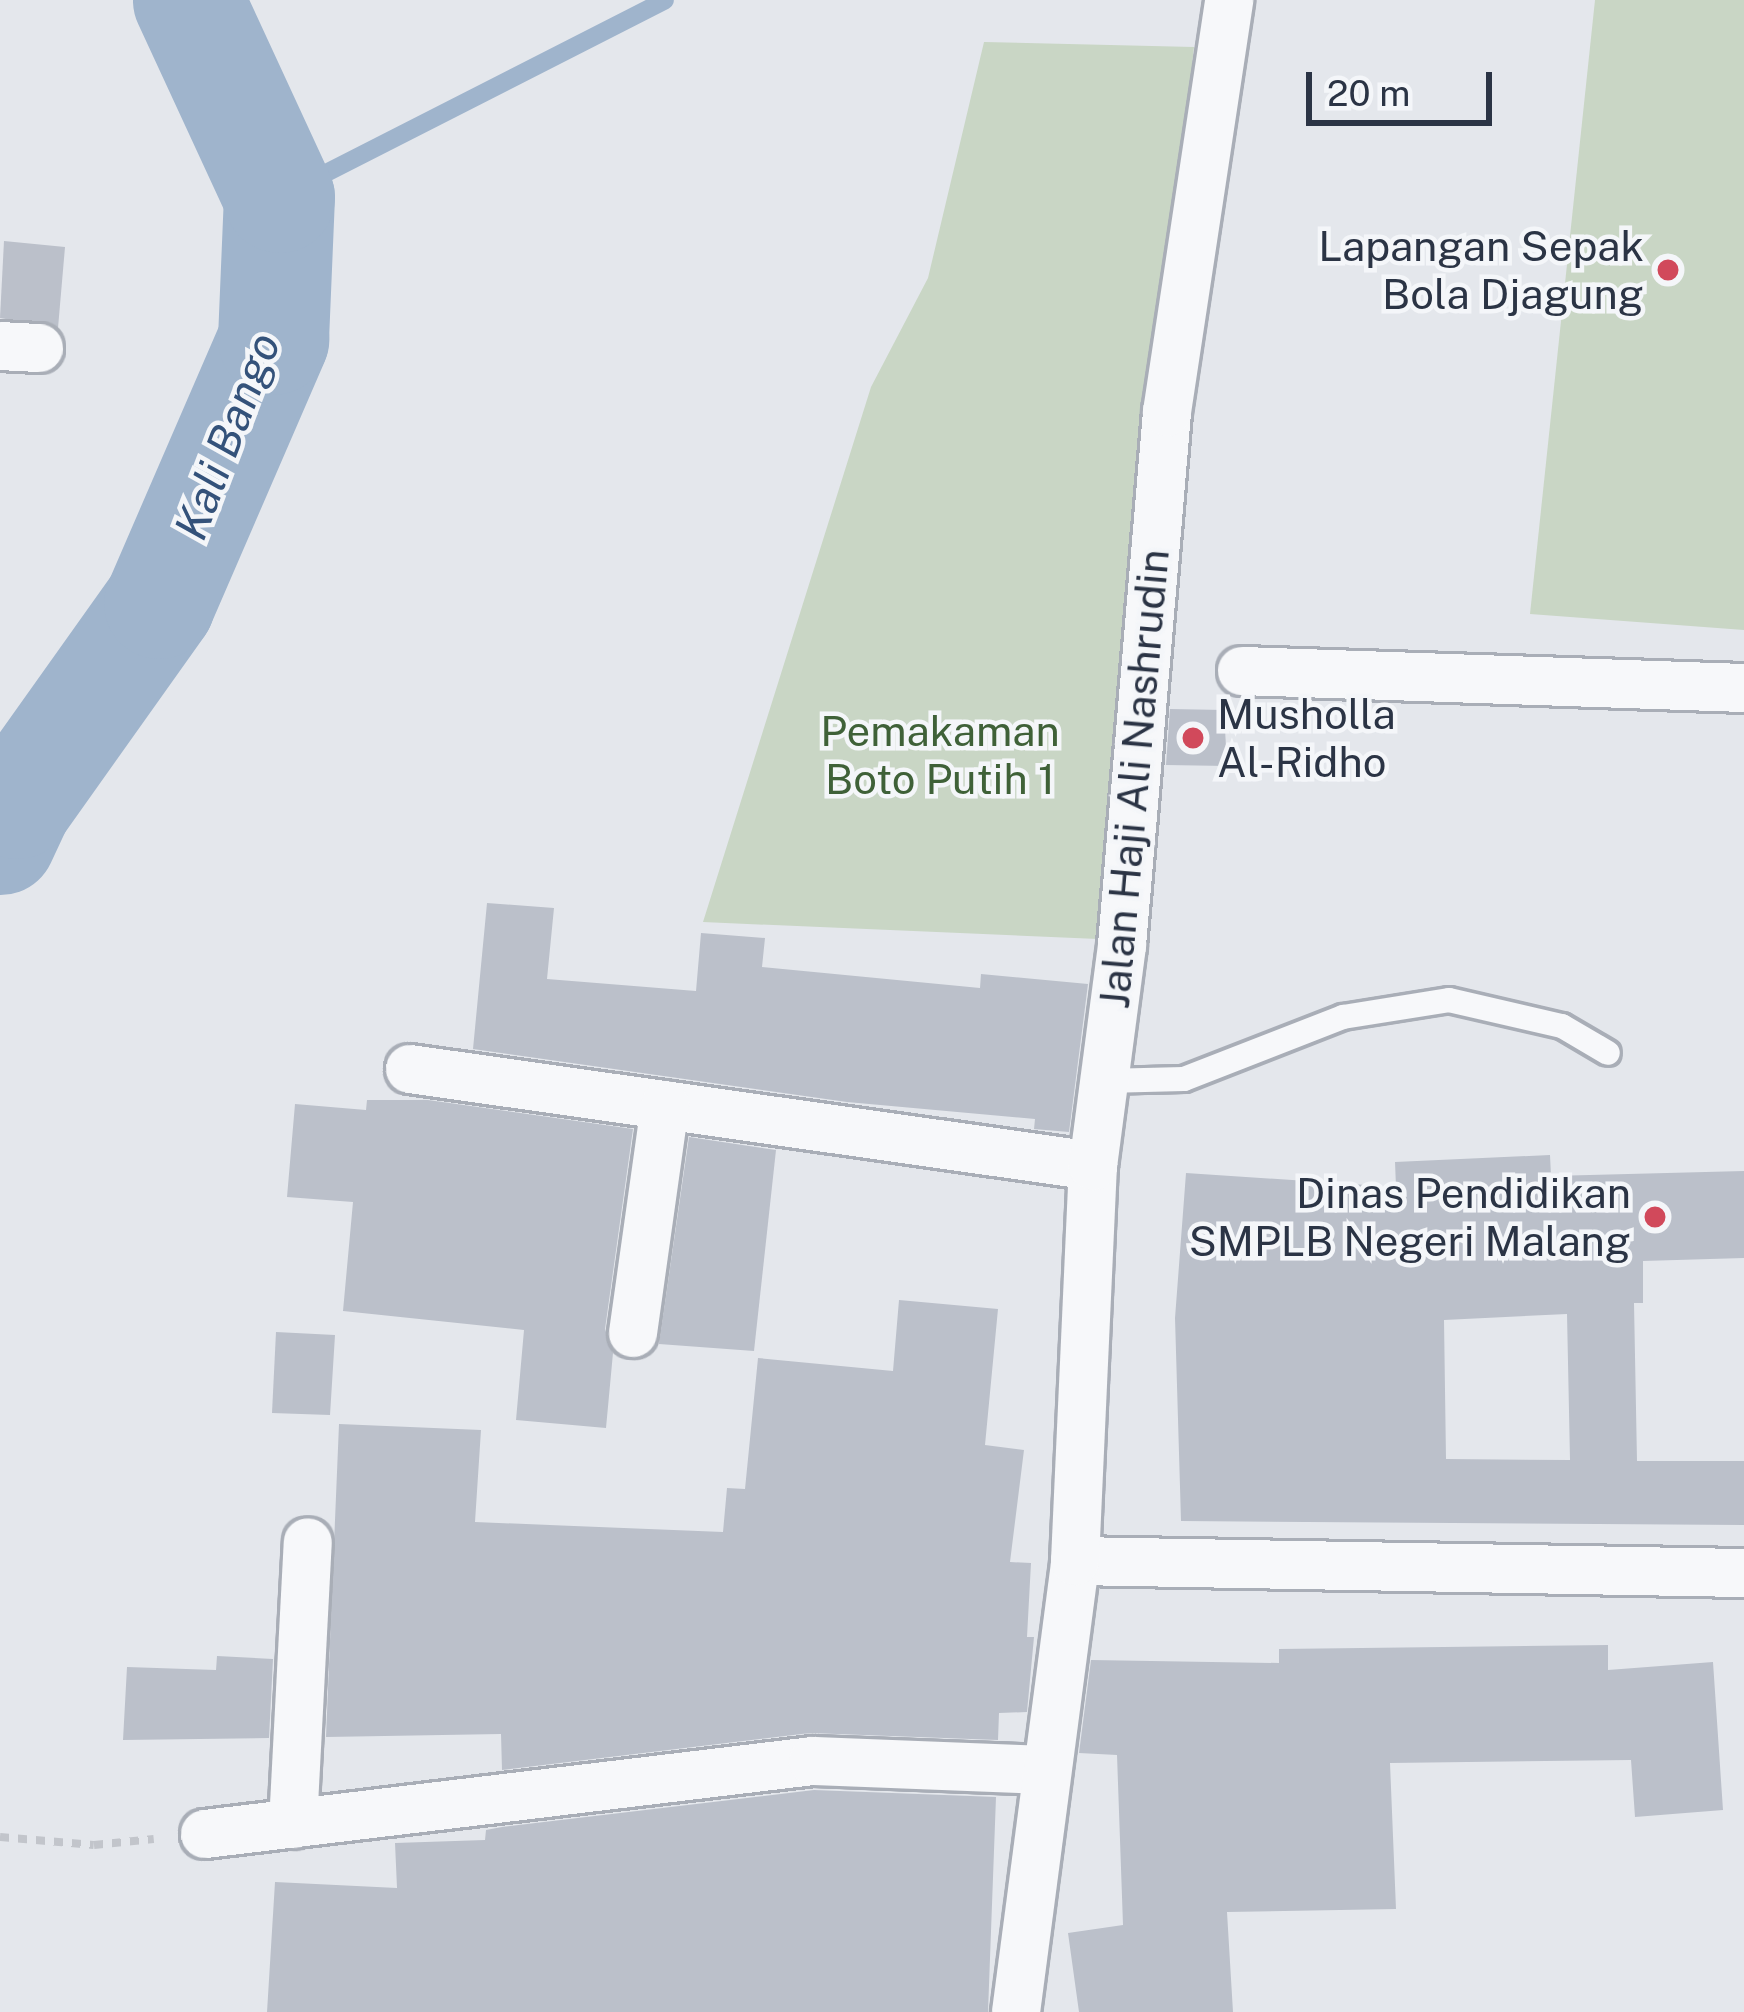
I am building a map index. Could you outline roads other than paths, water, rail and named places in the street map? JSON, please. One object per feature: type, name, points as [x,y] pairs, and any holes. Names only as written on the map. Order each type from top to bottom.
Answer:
[{"type":"street","name":"Jalan Haji Ali Nashrudin","points":[[1016,2012],[1075,1561],[1093,1166],[1105,1081],[1167,412],[1229,0]]},
{"type":"street","points":[[1242,671],[1744,688]]},
{"type":"street","points":[[410,1069],[1093,1166]]},
{"type":"street","points":[[633,1333],[665,1106]]},
{"type":"street","points":[[292,1824],[308,1542]]},
{"type":"street","points":[[1075,1561],[1744,1574]]},
{"type":"street","points":[[205,1834],[813,1761],[1047,1770]]},
{"type":"lane","points":[[1105,1081],[1184,1079],[1343,1017],[1449,1000],[1562,1026],[1608,1053]]},
{"type":"waterway","name":"Kali Bango","points":[[0,839],[17,803],[159,603],[273,339],[279,197],[188,0]]},
{"type":"waterway","points":[[279,197],[665,0]]},
{"type":"place","name":"Lapangan Sepak Bola Djagung","points":[[1668,270]]},
{"type":"place","name":"Musholla Al-Ridho","points":[[1193,738]]},
{"type":"place","name":"Dinas Pendidikan SMPLB Negeri Malang","points":[[1655,1217]]},
{"type":"park label","name":"Pemakaman Boto Putih 1","points":[[940,755]]}]
